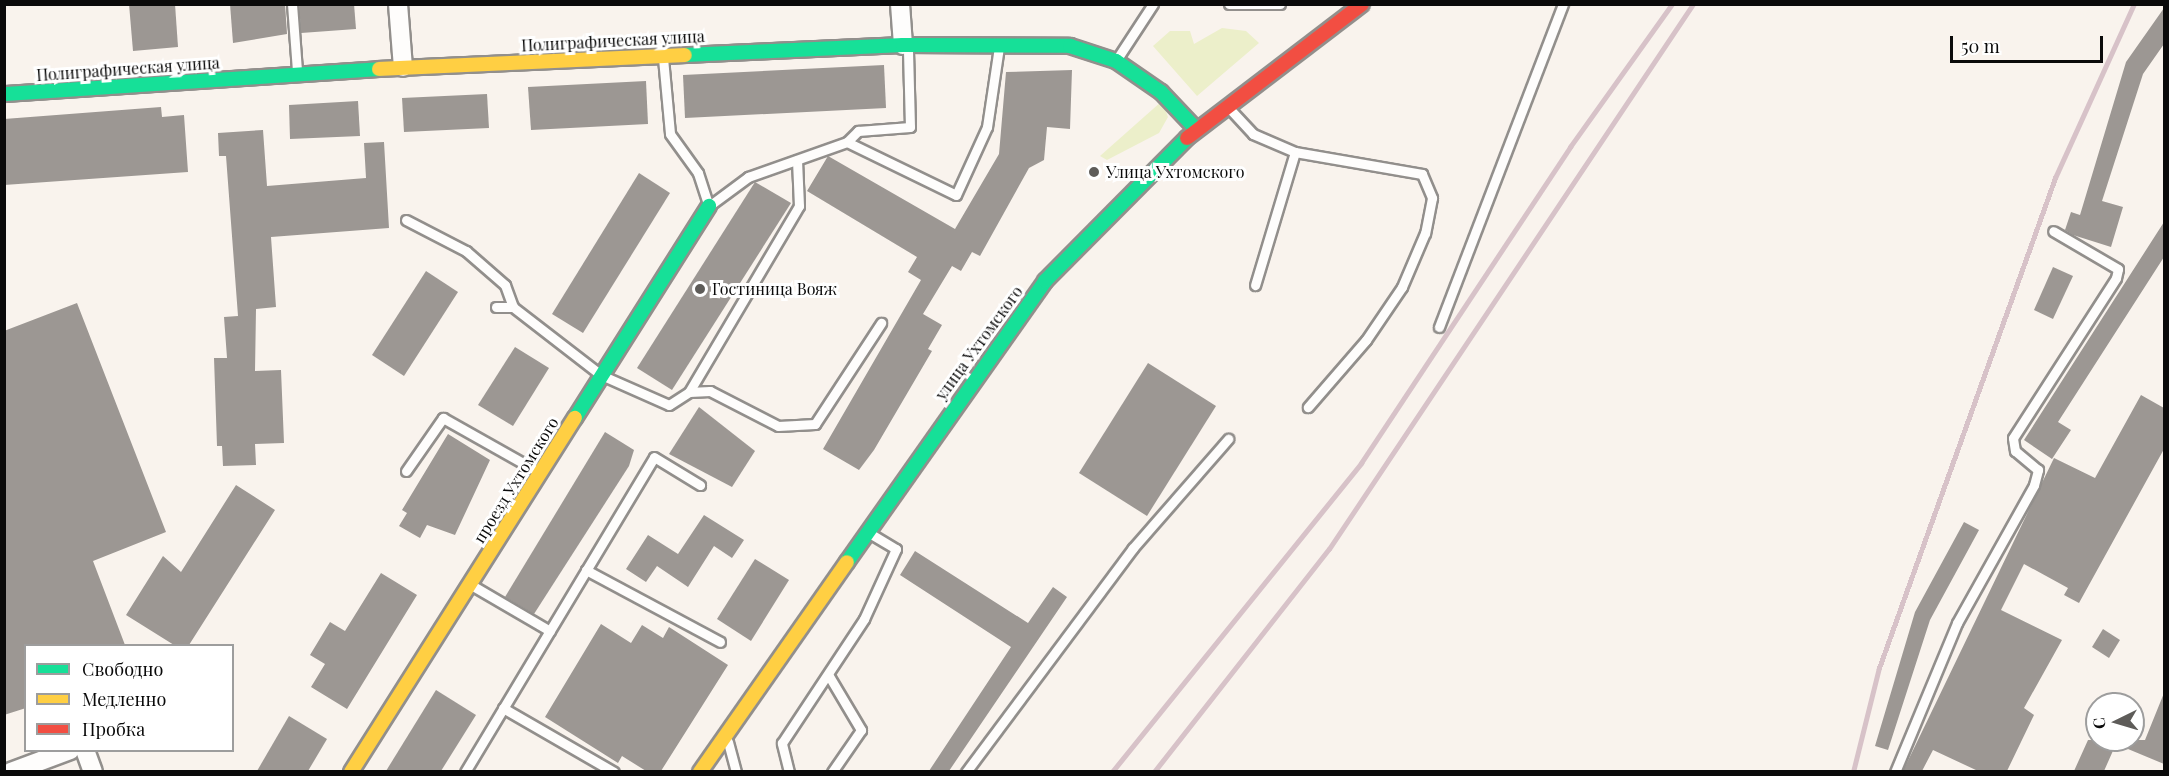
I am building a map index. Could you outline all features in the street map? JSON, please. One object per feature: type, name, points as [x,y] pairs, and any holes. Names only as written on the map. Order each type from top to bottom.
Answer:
[{"type":"street","points":[[398,4],[403,67]]},
{"type":"street","points":[[900,4],[905,45]]},
{"type":"street","name":"улица Ухтомского","points":[[700,771],[865,531],[1045,281],[1196,129],[1362,4]]},
{"type":"street","name":"Полиграфическая улица","points":[[4,94],[403,67],[663,55],[905,45],[1070,46],[1116,61],[1161,92],[1196,129]]},
{"type":"street","name":"проезд Ухтомского","points":[[351,771],[471,585],[539,472],[709,206]]},
{"type":"street","points":[[11,771],[64,752]]},
{"type":"street","points":[[86,752],[93,771]]},
{"type":"lane","points":[[292,4],[297,74]]},
{"type":"lane","points":[[1116,61],[1153,4]]},
{"type":"lane","points":[[1229,4],[1280,4]]},
{"type":"lane","points":[[1439,327],[1563,4]]},
{"type":"lane","points":[[663,55],[670,134],[698,173],[709,206],[747,177],[847,142],[858,131],[910,127],[905,45]]},
{"type":"lane","points":[[847,142],[956,195],[987,127],[999,45]]},
{"type":"lane","points":[[1227,105],[1253,134],[1295,152],[1422,174],[1432,198],[1425,233],[1402,287],[1366,340],[1308,407]]},
{"type":"lane","points":[[1255,285],[1295,152]]},
{"type":"lane","points":[[406,220],[466,251],[505,285],[513,307],[601,375],[669,405],[689,392],[799,206],[797,160]]},
{"type":"lane","points":[[1895,771],[1957,623],[2034,485],[2038,470],[2015,451],[2013,438],[2116,278],[2118,269],[2053,231]]},
{"type":"lane","points":[[496,307],[513,307]]},
{"type":"lane","points":[[689,392],[710,391],[778,426],[815,424],[881,323]]},
{"type":"lane","points":[[406,471],[443,418],[539,472]]},
{"type":"lane","points":[[966,771],[1133,548],[1228,439]]},
{"type":"lane","points":[[465,771],[654,457],[700,485]]},
{"type":"lane","points":[[789,771],[782,743],[829,676],[864,620],[896,549],[865,531]]},
{"type":"lane","points":[[586,570],[720,642]]},
{"type":"lane","points":[[471,585],[550,631]]},
{"type":"lane","points":[[829,676],[861,730],[832,771]]},
{"type":"lane","points":[[503,708],[614,771]]},
{"type":"lane","points":[[726,732],[736,771]]},
{"type":"green space","points":[[1222,28],[1246,31],[1259,43],[1197,96],[1153,46],[1170,31],[1190,31],[1194,44]]},
{"type":"green space","points":[[1162,101],[1168,117],[1159,133],[1107,160],[1100,156]]},
{"type":"building","points":[[129,4],[175,4],[178,47],[133,51]]},
{"type":"building","points":[[230,4],[285,4],[287,34],[233,43]]},
{"type":"building","points":[[299,4],[354,4],[356,29],[301,33]]},
{"type":"building","points":[[2164,8],[2164,44],[2143,74],[2102,201],[2123,207],[2111,247],[2073,235],[2065,230],[2071,212],[2080,215],[2126,62]]},
{"type":"building","points":[[884,65],[886,108],[685,118],[683,75]]},
{"type":"building","points":[[1072,70],[1070,129],[1047,127],[1044,160],[1029,168],[980,256],[972,252],[961,271],[952,266],[923,314],[942,325],[928,349],[932,351],[874,450],[859,470],[823,449],[921,280],[908,272],[917,257],[807,191],[828,156],[955,229],[999,154],[1006,72]]},
{"type":"building","points":[[646,81],[648,124],[531,130],[528,87]]},
{"type":"building","points":[[487,94],[489,128],[404,132],[402,98]]},
{"type":"building","points":[[358,101],[360,136],[290,139],[289,105]]},
{"type":"building","points":[[161,107],[162,117],[184,115],[188,172],[4,185],[4,119]]},
{"type":"building","points":[[263,130],[267,186],[366,178],[364,143],[384,142],[389,228],[271,237],[276,307],[256,309],[255,371],[281,370],[284,443],[255,444],[256,465],[223,466],[222,446],[217,446],[214,358],[227,358],[224,317],[238,316],[226,156],[219,156],[218,133]]},
{"type":"building","points":[[639,173],[670,193],[583,333],[552,314]]},
{"type":"building","points":[[755,182],[791,203],[672,390],[637,368]]},
{"type":"building","points":[[2164,222],[2164,257],[2058,422],[2071,430],[2052,459],[2024,440]]},
{"type":"building","points":[[2053,267],[2073,276],[2053,319],[2034,310]]},
{"type":"building","points":[[426,271],[458,292],[404,376],[372,355]]},
{"type":"building","points":[[77,303],[166,532],[93,561],[125,644],[24,644],[24,709],[4,715],[4,331]]},
{"type":"building","points":[[515,347],[549,368],[513,426],[478,405]]},
{"type":"building","points":[[1148,363],[1216,406],[1147,516],[1079,473]]},
{"type":"building","points":[[2141,395],[2164,408],[2164,449],[2079,603],[2064,595],[2068,588],[2024,564],[2001,610],[2062,640],[2024,708],[2034,715],[2007,771],[1978,771],[1933,750],[1922,771],[1903,771],[2054,458],[2095,478]]},
{"type":"building","points":[[699,407],[755,451],[732,487],[669,454]]},
{"type":"building","points":[[605,432],[634,450],[629,466],[534,614],[505,597]]},
{"type":"building","points":[[448,434],[490,460],[455,535],[427,525],[420,538],[399,526],[407,513],[402,510]]},
{"type":"building","points":[[236,485],[275,510],[190,644],[172,644],[126,615],[163,556],[181,572]]},
{"type":"building","points":[[704,515],[744,540],[732,558],[714,546],[688,587],[657,566],[646,582],[626,569],[648,535],[678,554]]},
{"type":"building","points":[[1964,522],[1979,530],[1930,620],[1888,750],[1875,746],[1915,612]]},
{"type":"building","points":[[915,551],[1028,623],[1053,587],[1067,597],[949,771],[929,771],[1011,647],[900,575]]},
{"type":"building","points":[[755,559],[789,580],[751,641],[717,619]]},
{"type":"building","points":[[381,573],[417,595],[347,709],[311,687],[325,664],[310,655],[330,622],[345,631]]},
{"type":"building","points":[[601,624],[631,643],[642,625],[663,638],[669,627],[728,665],[661,771],[646,771],[622,756],[618,763],[545,717]]},
{"type":"building","points":[[2103,629],[2120,640],[2109,658],[2092,647]]},
{"type":"building","points":[[436,690],[476,715],[441,771],[386,771]]},
{"type":"building","points":[[2164,693],[2164,764],[2135,752],[2145,752],[2145,740]]},
{"type":"building","points":[[289,716],[327,739],[308,771],[257,771]]},
{"type":"building","points":[[2085,747],[2085,752],[2112,752],[2104,771],[2074,771]]},
{"type":"railway","points":[[1112,772],[1361,463],[1570,147],[1672,4]]},
{"type":"railway","points":[[1154,772],[1329,549],[1693,4]]},
{"type":"railway","points":[[1853,772],[1879,668],[2055,178],[2134,4]]},
{"type":"traffic: fast","points":[[685,55],[903,45],[1070,46],[1116,61],[1161,92],[1196,129]]},
{"type":"traffic: fast","points":[[4,94],[379,69]]},
{"type":"traffic: fast","points":[[847,562],[1045,281],[1187,138]]},
{"type":"traffic: fast","points":[[575,418],[709,206]]},
{"type":"traffic: slow","points":[[379,69],[685,55]]},
{"type":"traffic: slow","points":[[351,772],[575,418]]},
{"type":"traffic: slow","points":[[700,772],[847,562]]},
{"type":"traffic: jam","points":[[1187,138],[1362,4]]},
{"type":"place","name":"Улица Ухтомского","points":[[1094,172]]},
{"type":"place","name":"Гостиница Вояж","points":[[700,289]]}]
